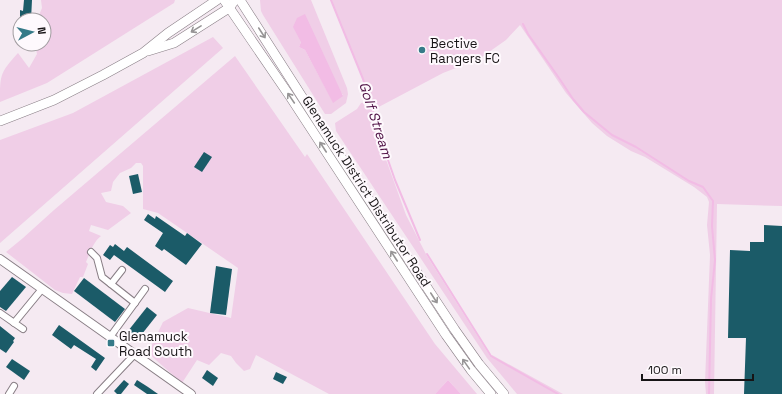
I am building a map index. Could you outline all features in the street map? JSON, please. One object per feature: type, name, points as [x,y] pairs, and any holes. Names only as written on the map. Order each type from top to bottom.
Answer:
[{"type":"main road","points":[[0,121],[78,89],[143,53],[168,33],[217,0]]},
{"type":"main road","points":[[143,53],[174,43],[226,4],[235,0]]},
{"type":"main road","name":"Glenamuck District Distributor Road","points":[[240,0],[320,125],[455,330],[479,364],[504,394]]},
{"type":"main road","name":"Glenamuck District Distributor Road","points":[[226,4],[289,95],[446,335],[471,370],[491,394]]},
{"type":"street","points":[[91,252],[97,258],[102,277],[135,302]]},
{"type":"street","points":[[0,259],[191,394]]},
{"type":"street","points":[[111,284],[122,270]]},
{"type":"street","points":[[14,323],[42,289]]},
{"type":"street","points":[[110,337],[145,289]]},
{"type":"street","points":[[0,313],[23,329]]},
{"type":"street","points":[[97,394],[134,355]]},
{"type":"street","points":[[9,394],[14,386]]},
{"type":"shaded area","points":[[41,0],[175,0],[174,3],[47,83],[0,102],[0,85],[2,74],[18,53],[29,68],[37,54],[37,52],[52,52],[52,12],[40,12],[42,8]]},
{"type":"shaded area","points":[[260,0],[311,0],[347,88],[348,94],[346,103],[331,114],[325,114],[261,11]],"holes":[[[301,42],[343,95],[333,102],[305,50],[299,47]]]},
{"type":"shaded area","points":[[331,0],[782,0],[782,206],[717,204],[714,394],[706,394],[705,382],[710,255],[707,225],[709,202],[707,197],[694,187],[645,157],[631,151],[607,136],[592,123],[566,93],[520,25],[506,40],[479,59],[443,73],[373,110],[379,140],[406,215],[427,256],[490,356],[492,355],[563,394],[517,394],[487,358],[336,131],[335,123],[357,109],[361,103],[370,102],[363,79]]},
{"type":"shaded area","points":[[305,14],[343,96],[333,103],[305,50],[299,47],[301,42],[293,27],[297,18]]},
{"type":"shaded area","points":[[213,37],[223,48],[0,243],[0,140],[73,113]]},
{"type":"shaded area","points":[[235,56],[305,157],[307,154],[435,344],[477,394],[461,394],[448,380],[435,394],[329,394],[256,355],[250,369],[244,371],[231,356],[221,353],[209,365],[197,360],[182,383],[148,353],[163,322],[188,308],[231,318],[238,268],[158,213],[143,209],[143,166],[141,163],[136,163],[131,168],[120,173],[113,182],[111,191],[101,193],[106,202],[123,206],[131,213],[108,230],[91,225],[89,231],[101,236],[92,248],[86,262],[88,264],[83,277],[80,277],[72,294],[55,290],[6,252]]},
{"type":"shaded area","points":[[448,380],[461,394],[435,394]]},
{"type":"building","points":[[24,0],[32,0],[31,12],[20,12],[20,10],[23,11]]},
{"type":"building","points":[[204,152],[212,157],[202,172],[194,167]]},
{"type":"building","points":[[138,174],[142,192],[133,194],[129,176]]},
{"type":"building","points":[[148,214],[155,219],[156,216],[185,236],[187,233],[202,244],[186,265],[164,249],[162,251],[155,246],[163,233],[144,220]]},
{"type":"building","points":[[764,225],[782,226],[782,394],[744,394],[746,338],[728,338],[730,250],[750,251],[750,242],[764,242]]},
{"type":"building","points":[[115,244],[124,251],[127,247],[173,281],[165,292],[114,255],[110,260],[103,255],[110,245],[113,247]]},
{"type":"building","points":[[216,266],[232,269],[226,315],[210,313]]},
{"type":"building","points":[[12,277],[26,287],[6,311],[0,307],[0,291]]},
{"type":"building","points":[[84,278],[125,309],[115,322],[74,291]]},
{"type":"building","points":[[147,307],[157,315],[138,339],[128,331]]},
{"type":"building","points":[[59,325],[105,358],[96,371],[91,367],[96,359],[74,345],[71,349],[52,335]]},
{"type":"building","points":[[0,326],[15,338],[13,341],[14,342],[6,353],[0,349]]},
{"type":"building","points":[[12,359],[30,371],[24,380],[6,367]]},
{"type":"building","points":[[207,370],[218,378],[213,386],[202,378]]},
{"type":"building","points":[[276,372],[287,377],[283,384],[273,379]]},
{"type":"building","points":[[124,380],[129,384],[121,394],[117,394],[114,391]]},
{"type":"building","points":[[137,380],[158,394],[147,394],[134,385]]},
{"type":"waterway","name":"Golf Stream","points":[[331,0],[363,79],[381,140],[395,180],[420,240]]},
{"type":"waterway","points":[[523,24],[528,34],[573,99],[584,112],[612,135],[636,147],[689,181],[703,187],[713,201],[712,226],[715,260],[711,299],[709,394]]},
{"type":"waterway","name":"Golf Stream","points":[[427,254],[491,356],[558,394]]},
{"type":"place","name":"Bective Rangers FC","points":[[422,50]]},
{"type":"place","name":"Glenamuck Road South","points":[[111,343]]}]
